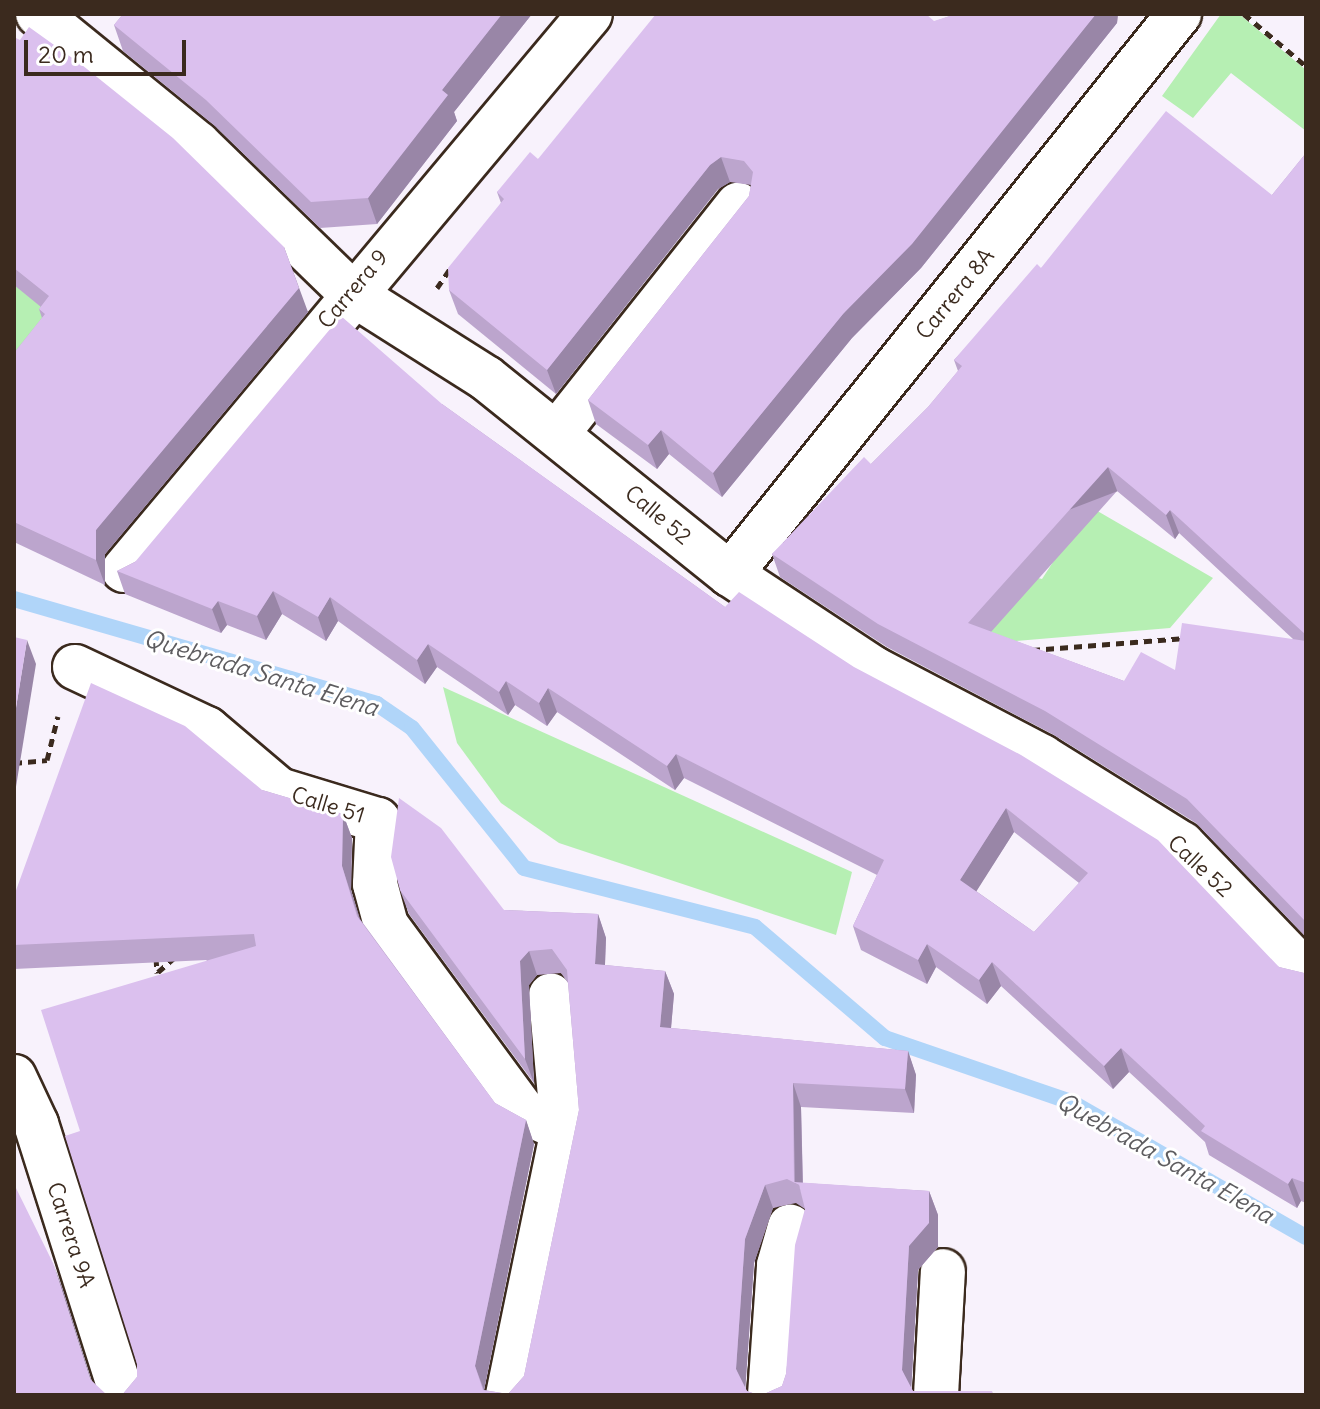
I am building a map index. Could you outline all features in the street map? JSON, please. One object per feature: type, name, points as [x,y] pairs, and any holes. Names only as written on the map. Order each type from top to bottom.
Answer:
[{"type":"street","name":"Calle 52","points":[[38,14],[198,144],[350,292],[558,432],[730,574],[874,669],[1042,757],[1182,844],[1306,973]]},
{"type":"street","name":"Carrera 9","points":[[124,570],[350,292],[590,14]]},
{"type":"street","name":"Carrera 8A","points":[[730,574],[1179,14]]},
{"type":"street","points":[[558,432],[738,205]]},
{"type":"street","name":"Calle 51","points":[[75,667],[207,729],[279,790],[378,820],[375,884],[386,925],[524,1112],[563,1129]]},
{"type":"street","points":[[508,1395],[563,1129],[551,996]]},
{"type":"street","name":"Carrera 9A","points":[[14,1077],[36,1124],[122,1395]]},
{"type":"street","points":[[770,1395],[779,1265],[790,1227]]},
{"type":"street","points":[[936,1395],[943,1271]]},
{"type":"path","points":[[1244,14],[1306,66]]},
{"type":"path","points":[[434,293],[457,258]]},
{"type":"path","points":[[1016,650],[1199,638]]},
{"type":"path","points":[[14,763],[47,760]]},
{"type":"path","points":[[155,944],[157,973],[179,953]]},
{"type":"green space","points":[[1221,14],[1239,14],[1306,70],[1306,131],[1231,73],[1193,118],[1162,96]]},
{"type":"green space","points":[[14,205],[52,316],[14,367]]},
{"type":"green space","points":[[1075,498],[1213,578],[1170,628],[993,643],[980,629],[1019,573],[1042,579],[1068,539]]},
{"type":"green space","points":[[443,687],[852,872],[836,935],[559,843],[501,803],[457,743]]},
{"type":"building","points":[[123,14],[502,14],[442,90],[448,95],[368,198],[311,202],[206,100],[114,25]]},
{"type":"building","points":[[656,14],[926,14],[934,21],[956,14],[1096,14],[912,244],[843,314],[713,473],[661,430],[648,445],[588,400],[749,196],[753,172],[744,161],[721,157],[710,165],[547,370],[449,290],[448,268],[504,199],[497,192],[530,152],[538,159]]},
{"type":"building","points":[[29,27],[173,138],[284,247],[299,288],[96,530],[96,560],[14,522],[14,353],[45,314],[39,309],[49,296],[14,268],[14,37],[20,40]]},
{"type":"building","points":[[1166,111],[1272,195],[1306,153],[1306,635],[1170,510],[1166,515],[1108,467],[968,623],[1124,681],[1141,652],[1175,670],[1182,623],[1306,641],[1306,922],[1187,799],[1045,711],[878,624],[772,554],[864,457],[871,464],[928,407],[962,366],[954,360],[1037,264],[1041,268]]},
{"type":"building","points":[[341,316],[442,404],[725,607],[739,592],[854,667],[1021,755],[1158,840],[1279,967],[1306,971],[1306,1183],[1292,1178],[1288,1184],[1201,1131],[1205,1126],[1121,1048],[1104,1066],[992,962],[979,980],[927,944],[918,960],[853,926],[884,860],[676,754],[667,766],[548,688],[539,703],[506,681],[499,692],[428,644],[417,660],[330,597],[318,617],[273,591],[257,616],[218,601],[212,609],[117,571],[135,562]],"holes":[[[1006,808],[1088,873],[1034,932],[960,880]]]},
{"type":"building","points":[[14,637],[27,640],[14,720]]},
{"type":"building","points":[[91,683],[185,726],[262,790],[343,814],[342,866],[357,916],[495,1103],[526,1120],[475,1366],[483,1390],[508,1394],[524,1376],[579,1110],[567,970],[552,949],[529,951],[520,961],[525,1059],[400,890],[391,857],[399,798],[441,828],[504,910],[598,914],[595,964],[665,971],[660,1027],[908,1051],[905,1089],[793,1083],[794,1182],[929,1191],[929,1223],[909,1246],[902,1370],[913,1391],[992,1391],[992,1395],[762,1395],[782,1386],[786,1374],[795,1245],[805,1209],[799,1185],[787,1179],[765,1185],[745,1239],[736,1369],[747,1391],[758,1395],[122,1395],[137,1377],[137,1364],[65,1136],[80,1131],[41,1010],[256,946],[254,934],[14,945],[14,896]]},
{"type":"building","points":[[14,1184],[53,1263],[90,1379],[107,1395],[14,1395]]},
{"type":"waterway","name":"Quebrada Santa Elena","points":[[14,599],[377,704],[412,728],[524,868],[755,927],[885,1038],[1071,1102],[1306,1237]]}]
